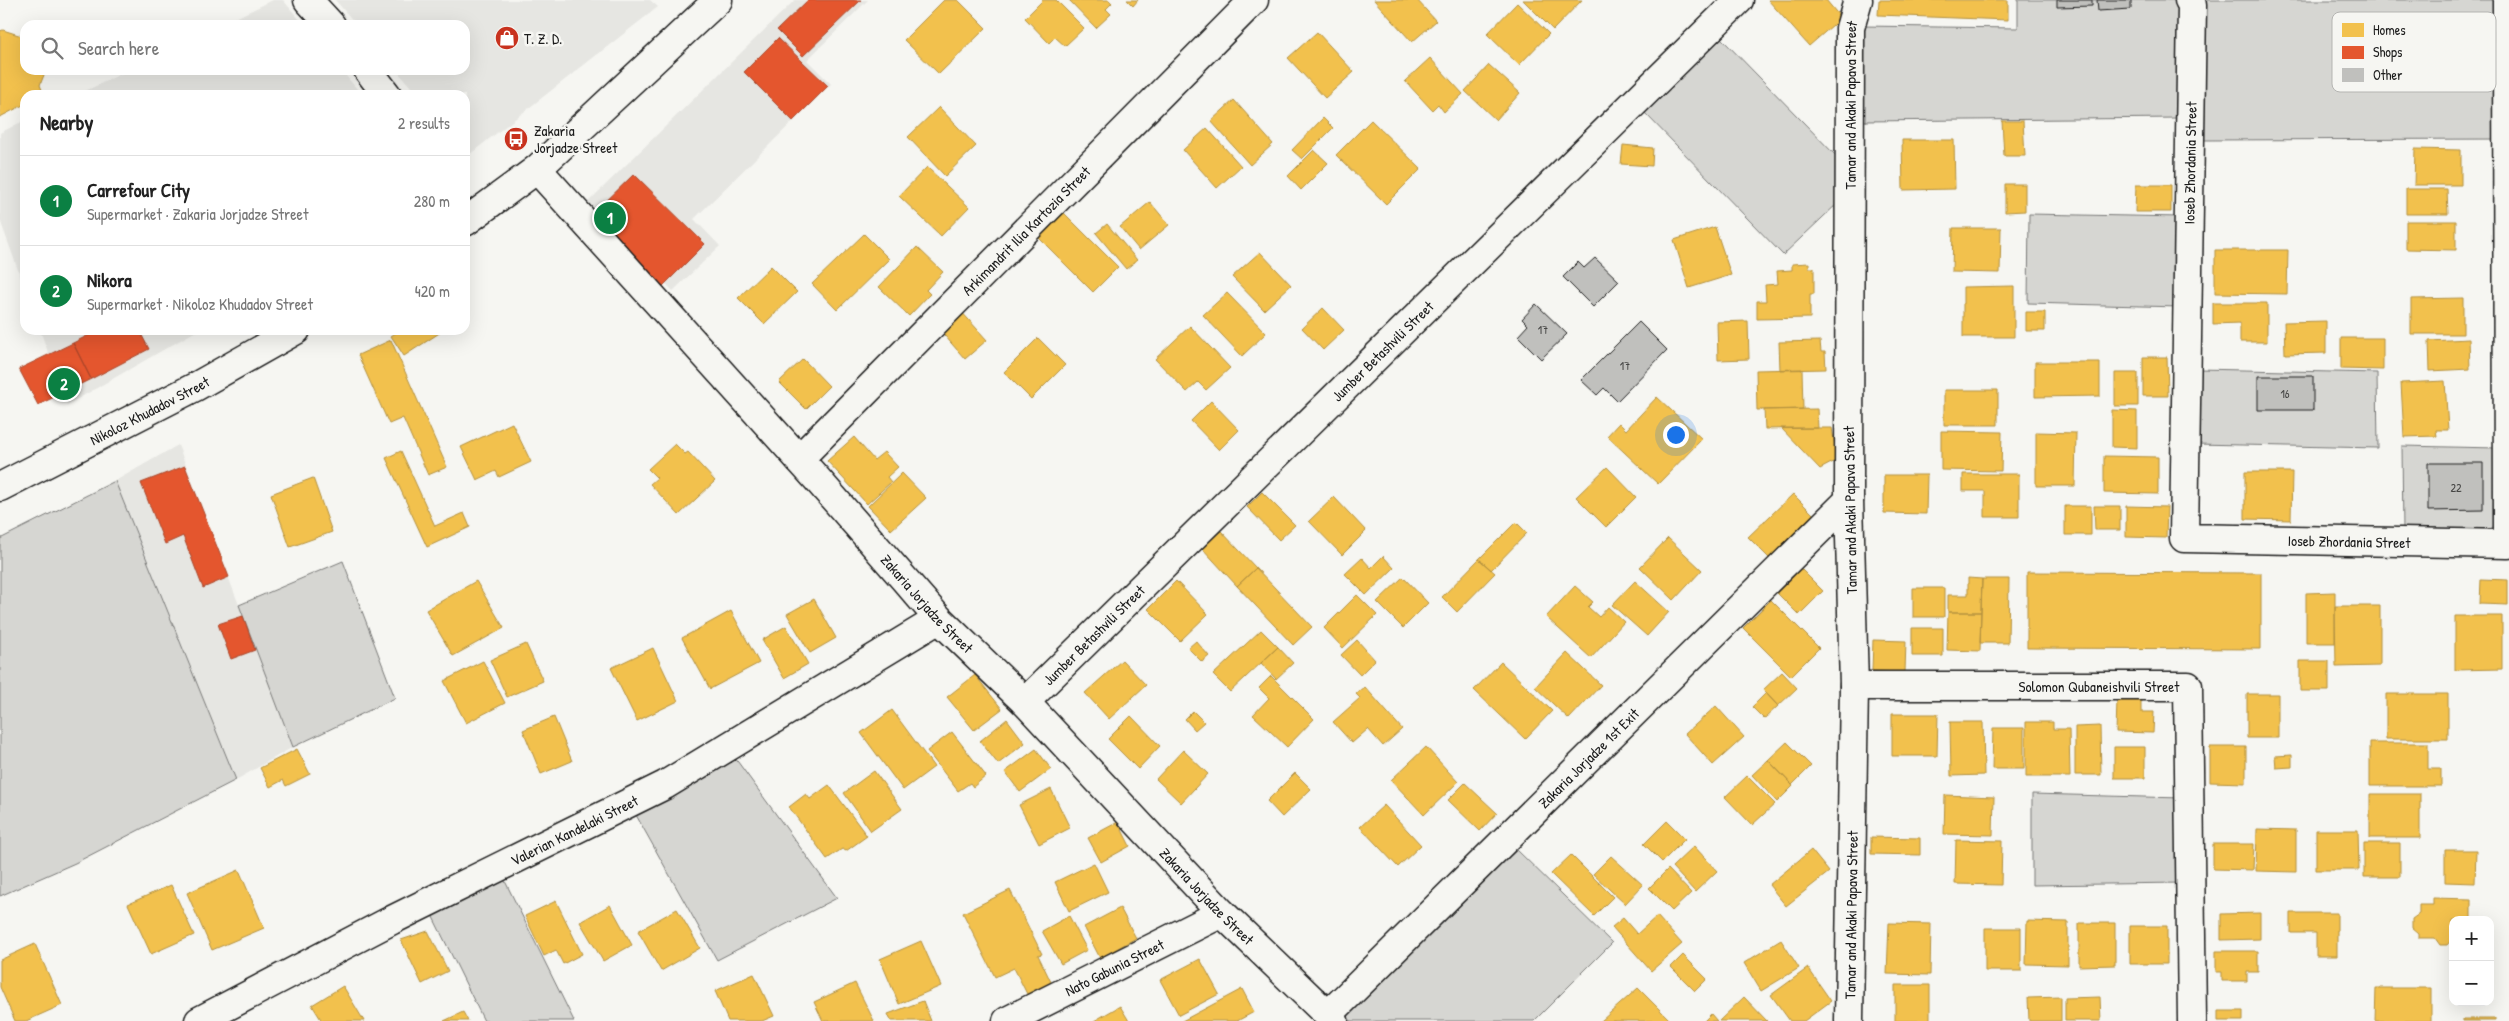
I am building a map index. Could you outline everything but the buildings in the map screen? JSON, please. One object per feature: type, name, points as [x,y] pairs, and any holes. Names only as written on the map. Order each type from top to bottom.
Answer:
[{"type":"street","points":[[308,0],[327,20]]},
{"type":"street","points":[[470,211],[537,169],[718,0]]},
{"type":"street","name":"Arkimandrit Ilia Kartozia Street","points":[[799,460],[1254,0]]},
{"type":"street","name":"Jumber Betashvili Street","points":[[1025,702],[1739,0]]},
{"type":"street","name":"Tamar and Akaki Papava Street","points":[[1849,1021],[1854,686],[1848,500],[1850,28],[1858,0]]},
{"type":"street","name":"Ioseb Zhordania Street","points":[[2189,0],[2192,5],[2184,538],[2508,544],[2507,0]]},
{"type":"street","points":[[372,75],[384,90]]},
{"type":"street","name":"Zakaria Jorjadze Street","points":[[537,169],[799,460],[938,619],[1025,702],[1222,913],[1331,1018]]},
{"type":"street","name":"Nikoloz Khudadov Street","points":[[0,487],[195,387],[287,335]]},
{"type":"street","name":"Zakaria Jorjadze 1st Exit","points":[[1331,1018],[1848,500]]},
{"type":"street","name":"Valerian Kandelaki Street","points":[[199,1021],[392,920],[665,785],[938,619]]},
{"type":"street","name":"Solomon Qubaneishvili Street","points":[[1854,686],[2188,686],[2192,1021]]},
{"type":"street","name":"Nato Gabunia Street","points":[[1007,1021],[1222,913]]},
{"type":"shaded area","points":[[273,0],[283,0],[300,20],[231,20]]},
{"type":"shaded area","points":[[335,0],[650,0],[658,7],[470,154],[470,90],[414,90],[400,75],[470,75],[470,20],[353,20]]},
{"type":"shaded area","points":[[795,0],[868,0],[807,60],[831,84],[694,219],[720,246],[673,291],[587,203]]},
{"type":"shaded area","points":[[2018,0],[2181,0],[2178,118],[1863,121],[1861,26],[2018,28]]},
{"type":"shaded area","points":[[2205,0],[2499,0],[2499,139],[2203,140]]},
{"type":"shaded area","points":[[1720,37],[1842,162],[1840,201],[1783,255],[1643,111]]},
{"type":"shaded area","points":[[119,75],[345,75],[358,90],[87,90]]},
{"type":"shaded area","points":[[20,123],[20,275],[0,220],[0,133]]},
{"type":"shaded area","points":[[2029,214],[2180,217],[2179,307],[2028,303]]},
{"type":"shaded area","points":[[42,335],[189,335],[67,405]]},
{"type":"shaded area","points":[[2199,369],[2377,373],[2378,448],[2196,444]]},
{"type":"shaded area","points":[[178,445],[293,747],[236,780],[115,481]]},
{"type":"shaded area","points":[[2402,446],[2497,448],[2496,524],[2486,533],[2403,531]]},
{"type":"shaded area","points":[[115,481],[236,780],[75,863],[0,896],[0,539]]},
{"type":"shaded area","points":[[343,561],[395,698],[293,747],[239,605]]},
{"type":"shaded area","points":[[735,758],[837,898],[717,960],[636,815]]},
{"type":"shaded area","points":[[2032,794],[2182,798],[2182,883],[2032,885]]},
{"type":"shaded area","points":[[1515,848],[1612,943],[1534,1021],[1351,1021],[1344,1013]]},
{"type":"shaded area","points":[[504,879],[574,1021],[484,1021],[432,915]]},
{"type":"place","name":"T. Z. D.","points":[[507,38]]},
{"type":"place","name":"Zakaria Jorjadze Street","points":[[516,139]]},
{"type":"place","name":"Carrefour City","points":[[610,218]]},
{"type":"place","name":"Nikora","points":[[64,384]]}]
